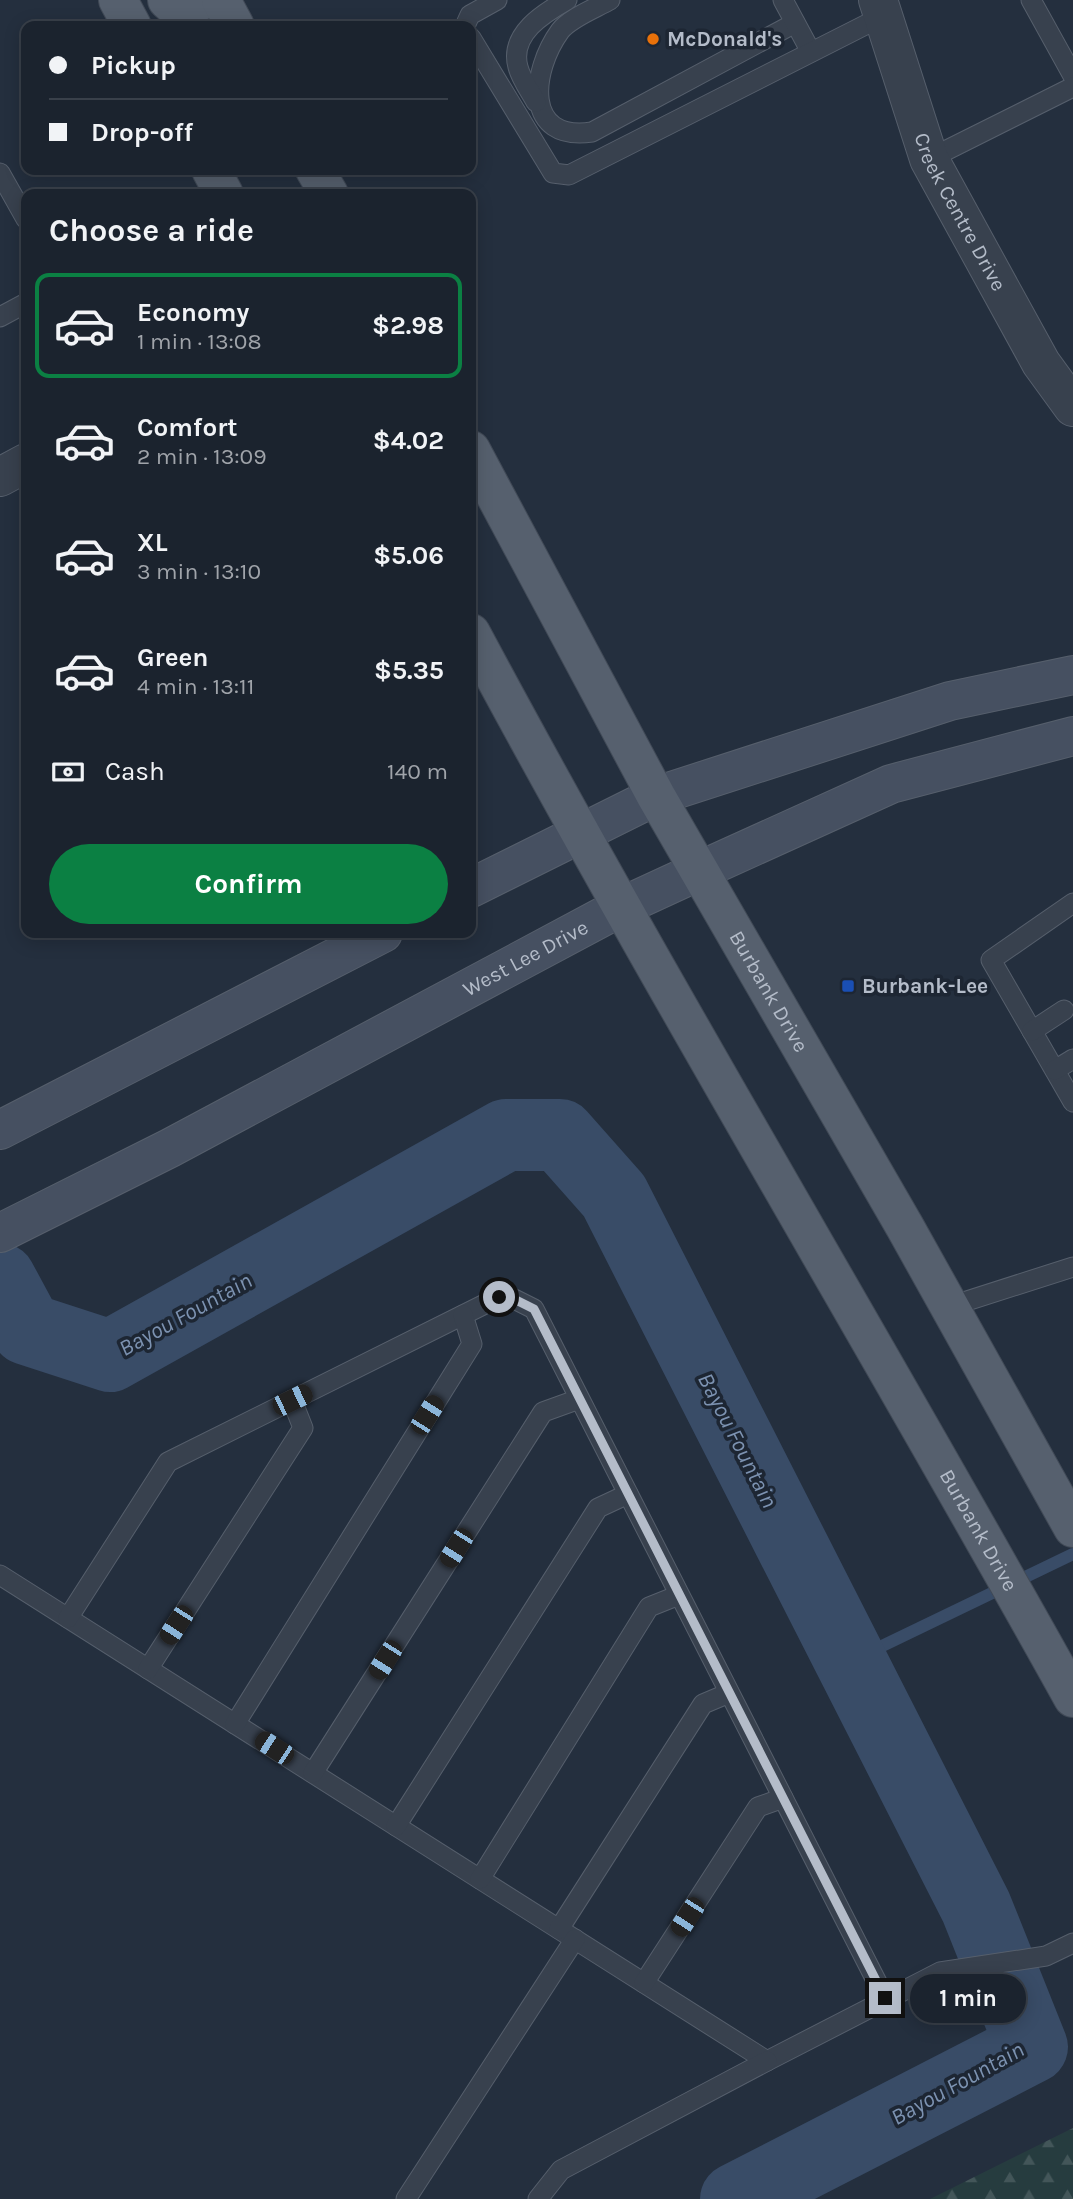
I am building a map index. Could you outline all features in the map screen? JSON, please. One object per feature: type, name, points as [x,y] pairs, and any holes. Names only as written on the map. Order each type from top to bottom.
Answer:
[{"type":"main road","points":[[118,0],[129,21]]},
{"type":"main road","points":[[167,0],[176,8],[190,7],[203,0]]},
{"type":"main road","points":[[220,0],[232,21]]},
{"type":"main road","name":"Burbank Drive","points":[[476,459],[656,796],[1073,1528]]},
{"type":"main road","name":"Burbank Drive","points":[[476,642],[578,833],[934,1446],[1073,1698]]},
{"type":"main road","points":[[476,885],[656,796],[950,701],[1073,675]]},
{"type":"main road","name":"West Lee Drive","points":[[0,1233],[170,1148],[621,907],[891,784],[1073,736]]},
{"type":"main road","points":[[0,1130],[373,938]]},
{"type":"street","name":"Creek Centre Drive","points":[[881,8],[929,159],[1041,362],[1073,407]]},
{"type":"street","points":[[0,477],[21,466]]},
{"type":"lane","points":[[467,21],[470,15],[497,0]]},
{"type":"lane","points":[[566,0],[529,26],[520,44],[517,65],[540,110],[558,130],[574,134],[592,132],[795,23]]},
{"type":"lane","points":[[540,110],[537,80],[561,30],[610,0]]},
{"type":"lane","points":[[783,0],[811,52]]},
{"type":"lane","points":[[1031,0],[1073,76]]},
{"type":"lane","points":[[476,46],[553,173],[569,175],[811,52],[881,8]]},
{"type":"lane","points":[[929,159],[1073,86]]},
{"type":"lane","points":[[0,173],[21,210]]},
{"type":"lane","points":[[0,317],[21,306]]},
{"type":"lane","points":[[1073,903],[991,960],[1073,1102]]},
{"type":"lane","points":[[1032,1031],[1064,1010]]},
{"type":"lane","points":[[1055,1070],[1073,1059]]},
{"type":"lane","points":[[948,1307],[1073,1267]]},
{"type":"lane","points":[[68,1618],[169,1462],[499,1297],[510,1297],[534,1309],[885,1998]]},
{"type":"lane","points":[[235,1724],[471,1344],[463,1315]]},
{"type":"lane","points":[[313,1773],[543,1412],[579,1399]]},
{"type":"lane","points":[[148,1669],[303,1428],[292,1400]]},
{"type":"lane","points":[[396,1826],[598,1508],[628,1494]]},
{"type":"lane","points":[[0,1575],[767,2061]]},
{"type":"lane","points":[[480,1879],[649,1607],[679,1595]]},
{"type":"lane","points":[[406,2199],[703,1704],[729,1693]]},
{"type":"lane","points":[[644,1983],[758,1807],[783,1798]]},
{"type":"lane","points":[[538,2199],[561,2170],[885,1998],[940,1972],[1046,1956],[1073,1943]]},
{"type":"green space","points":[[1073,2128],[1073,2199],[930,2199]]},
{"type":"waterway","name":"Bayou Fountain","points":[[0,1279],[27,1329],[110,1356],[506,1135],[560,1135],[614,1196],[976,1907],[1032,2047],[736,2199]]},
{"type":"waterway","points":[[851,1661],[1073,1554]]},
{"type":"place","name":"McDonald's","points":[[653,39]]},
{"type":"place","name":"Burbank-Lee","points":[[848,986]]},
{"type":"route","points":[[499,1297],[522,1301],[534,1309],[885,1998]]}]
